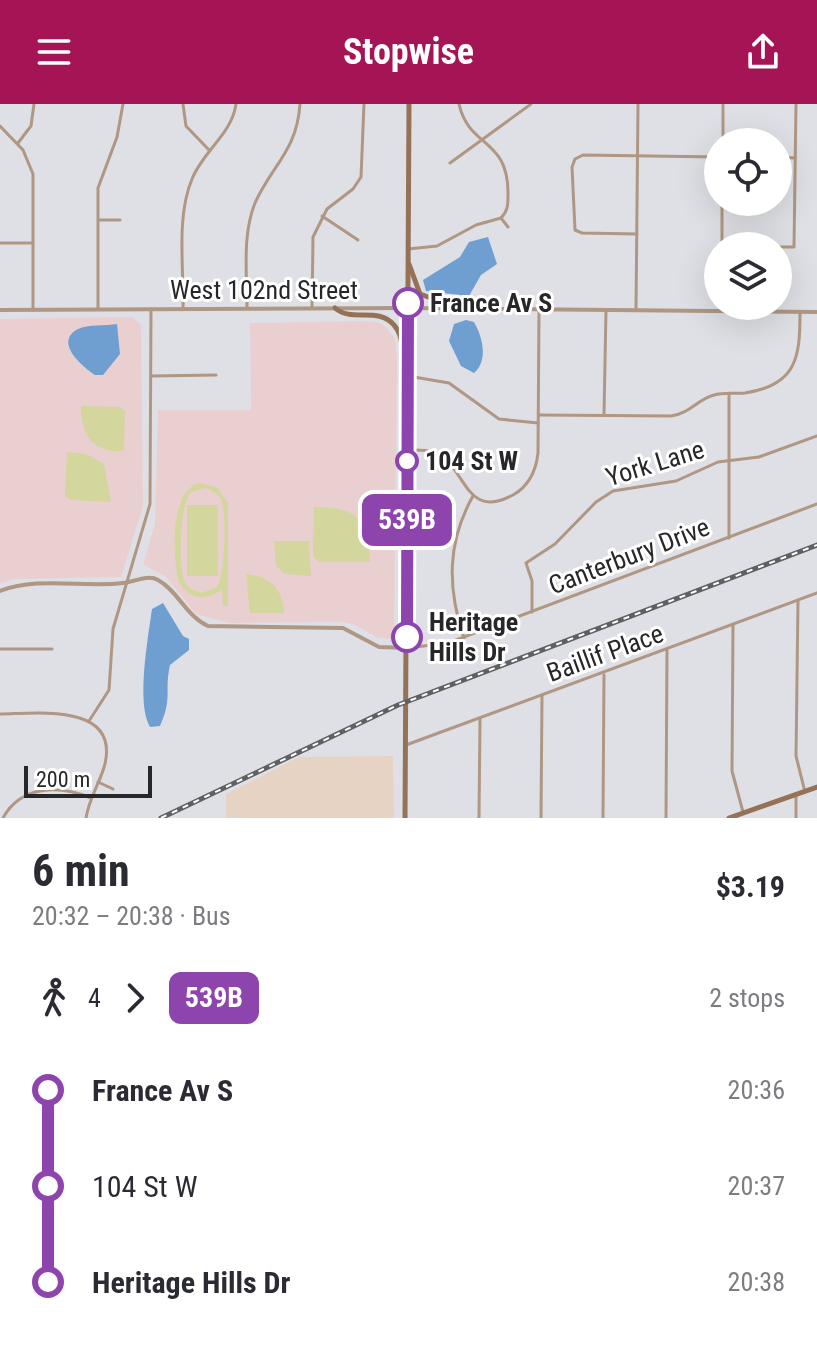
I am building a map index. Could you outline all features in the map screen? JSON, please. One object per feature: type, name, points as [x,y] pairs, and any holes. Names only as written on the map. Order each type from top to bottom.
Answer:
[{"type":"main road","points":[[405,818],[409,104]]},
{"type":"main road","points":[[408,263],[420,294],[458,308]]},
{"type":"main road","points":[[335,308],[344,313],[372,314],[390,320],[401,336],[408,361]]},
{"type":"main road","points":[[729,818],[817,787]]},
{"type":"street","points":[[17,144],[31,126],[34,104]]},
{"type":"street","points":[[98,309],[98,188],[117,137],[123,104]]},
{"type":"street","points":[[183,104],[186,126],[209,150]]},
{"type":"street","points":[[183,309],[185,206],[191,182],[209,150],[228,127],[236,104]]},
{"type":"street","points":[[247,308],[250,218],[259,194],[288,153],[297,129],[300,104]]},
{"type":"street","points":[[312,308],[313,237],[322,216],[353,189],[361,177],[364,104]]},
{"type":"street","points":[[408,249],[437,246],[476,225],[501,218],[508,206],[508,173],[498,152],[466,124],[459,104]]},
{"type":"street","points":[[450,163],[531,104]]},
{"type":"street","points":[[636,310],[638,104]]},
{"type":"street","points":[[723,104],[723,128]]},
{"type":"street","points":[[792,247],[796,104]]},
{"type":"street","points":[[0,126],[28,158],[33,174],[33,310]]},
{"type":"street","points":[[637,234],[582,233],[575,230],[572,167],[575,159],[583,155],[704,157]]},
{"type":"street","points":[[322,216],[358,240]]},
{"type":"street","points":[[501,218],[508,227]]},
{"type":"street","points":[[98,220],[120,220]]},
{"type":"street","points":[[0,243],[33,243]]},
{"type":"street","points":[[89,721],[105,699],[112,680],[113,629],[150,504],[151,309]]},
{"type":"street","points":[[407,450],[428,451],[442,457],[473,496],[489,501],[508,497],[524,487],[534,473],[539,415],[539,309]]},
{"type":"street","name":"West 102nd Street","points":[[0,310],[704,309]]},
{"type":"street","points":[[604,415],[606,310]]},
{"type":"street","name":"West 102nd Street","points":[[792,312],[817,312]]},
{"type":"street","points":[[539,415],[679,415],[710,396],[758,390],[780,380],[793,369],[800,344],[800,312]]},
{"type":"street","points":[[151,376],[216,375]]},
{"type":"street","points":[[408,376],[449,383],[499,419],[538,423]]},
{"type":"street","points":[[729,394],[729,538]]},
{"type":"street","name":"York Lane","points":[[532,612],[532,581],[526,563],[567,533],[604,496],[623,487],[676,481],[729,460],[759,457],[817,436]]},
{"type":"street","points":[[464,638],[453,599],[453,550],[458,523],[473,496]]},
{"type":"street","name":"Canterbury Drive","points":[[407,648],[440,646],[464,638],[817,504]]},
{"type":"street","points":[[0,591],[19,585],[156,579],[193,617],[217,628],[343,628],[379,647],[407,648]]},
{"type":"street","name":"Baillif Place","points":[[406,745],[604,675],[817,593]]},
{"type":"street","points":[[798,601],[796,756],[805,792]]},
{"type":"street","points":[[733,625],[732,771],[743,813]]},
{"type":"street","points":[[0,649],[52,649]]},
{"type":"street","points":[[666,818],[667,650]]},
{"type":"street","points":[[603,818],[604,675]]},
{"type":"street","points":[[541,818],[542,695]]},
{"type":"street","points":[[0,714],[71,714],[89,721],[99,733],[105,748],[105,763],[86,818]]},
{"type":"street","points":[[479,818],[480,719]]},
{"type":"street","points":[[98,782],[113,789]]},
{"type":"street","points":[[3,818],[16,800],[35,792],[65,790],[91,798]]},
{"type":"street","points":[[796,795],[796,818]]},
{"type":"shaded area","points":[[132,317],[141,325],[143,507],[121,577],[13,579],[0,584],[0,319]]},
{"type":"shaded area","points":[[378,322],[395,339],[394,639],[378,638],[353,624],[339,622],[229,623],[196,614],[166,577],[143,564],[155,524],[158,410],[251,410],[250,323]]},
{"type":"shaded area","points":[[393,756],[394,818],[226,818],[226,794],[299,757]]},
{"type":"green space","points":[[81,406],[120,407],[125,411],[124,451],[104,449],[91,440],[83,426]]},
{"type":"green space","points":[[67,452],[86,454],[104,464],[111,502],[70,500],[65,495]]},
{"type":"green space","points":[[199,483],[218,488],[228,504],[228,606],[223,606],[222,589],[210,596],[198,597],[187,592],[178,580],[175,525],[182,498]],"holes":[[[206,488],[221,499],[224,544],[220,581],[217,587],[202,593],[189,588],[183,577],[181,538],[187,499],[191,492]]]},
{"type":"green space","points":[[187,505],[218,505],[218,576],[187,576]]},
{"type":"green space","points":[[314,507],[341,510],[358,518],[367,535],[370,562],[319,562],[313,556]]},
{"type":"green space","points":[[274,541],[309,541],[311,576],[285,574],[276,566]]},
{"type":"green space","points":[[246,574],[274,585],[281,597],[284,613],[250,613]]},
{"type":"water","points":[[488,237],[497,264],[481,275],[469,296],[426,291],[423,280],[460,257],[469,242]]},
{"type":"water","points":[[466,320],[474,322],[483,348],[479,368],[474,373],[461,366],[449,341],[454,324]]},
{"type":"water","points":[[117,324],[120,354],[103,375],[95,375],[73,354],[68,341],[71,334],[82,327]]},
{"type":"water","points":[[163,603],[183,636],[189,639],[189,650],[170,665],[164,716],[160,726],[150,727],[143,687],[146,653],[152,609]]},
{"type":"railway","points":[[161,818],[398,705],[817,545]]},
{"type":"bus line","name":"539B","points":[[407,637],[408,303]]},
{"type":"place","name":"France Av S","points":[[408,303]]},
{"type":"place","name":"104 St W","points":[[407,461]]},
{"type":"place","name":"Heritage Hills Dr","points":[[407,637]]}]
